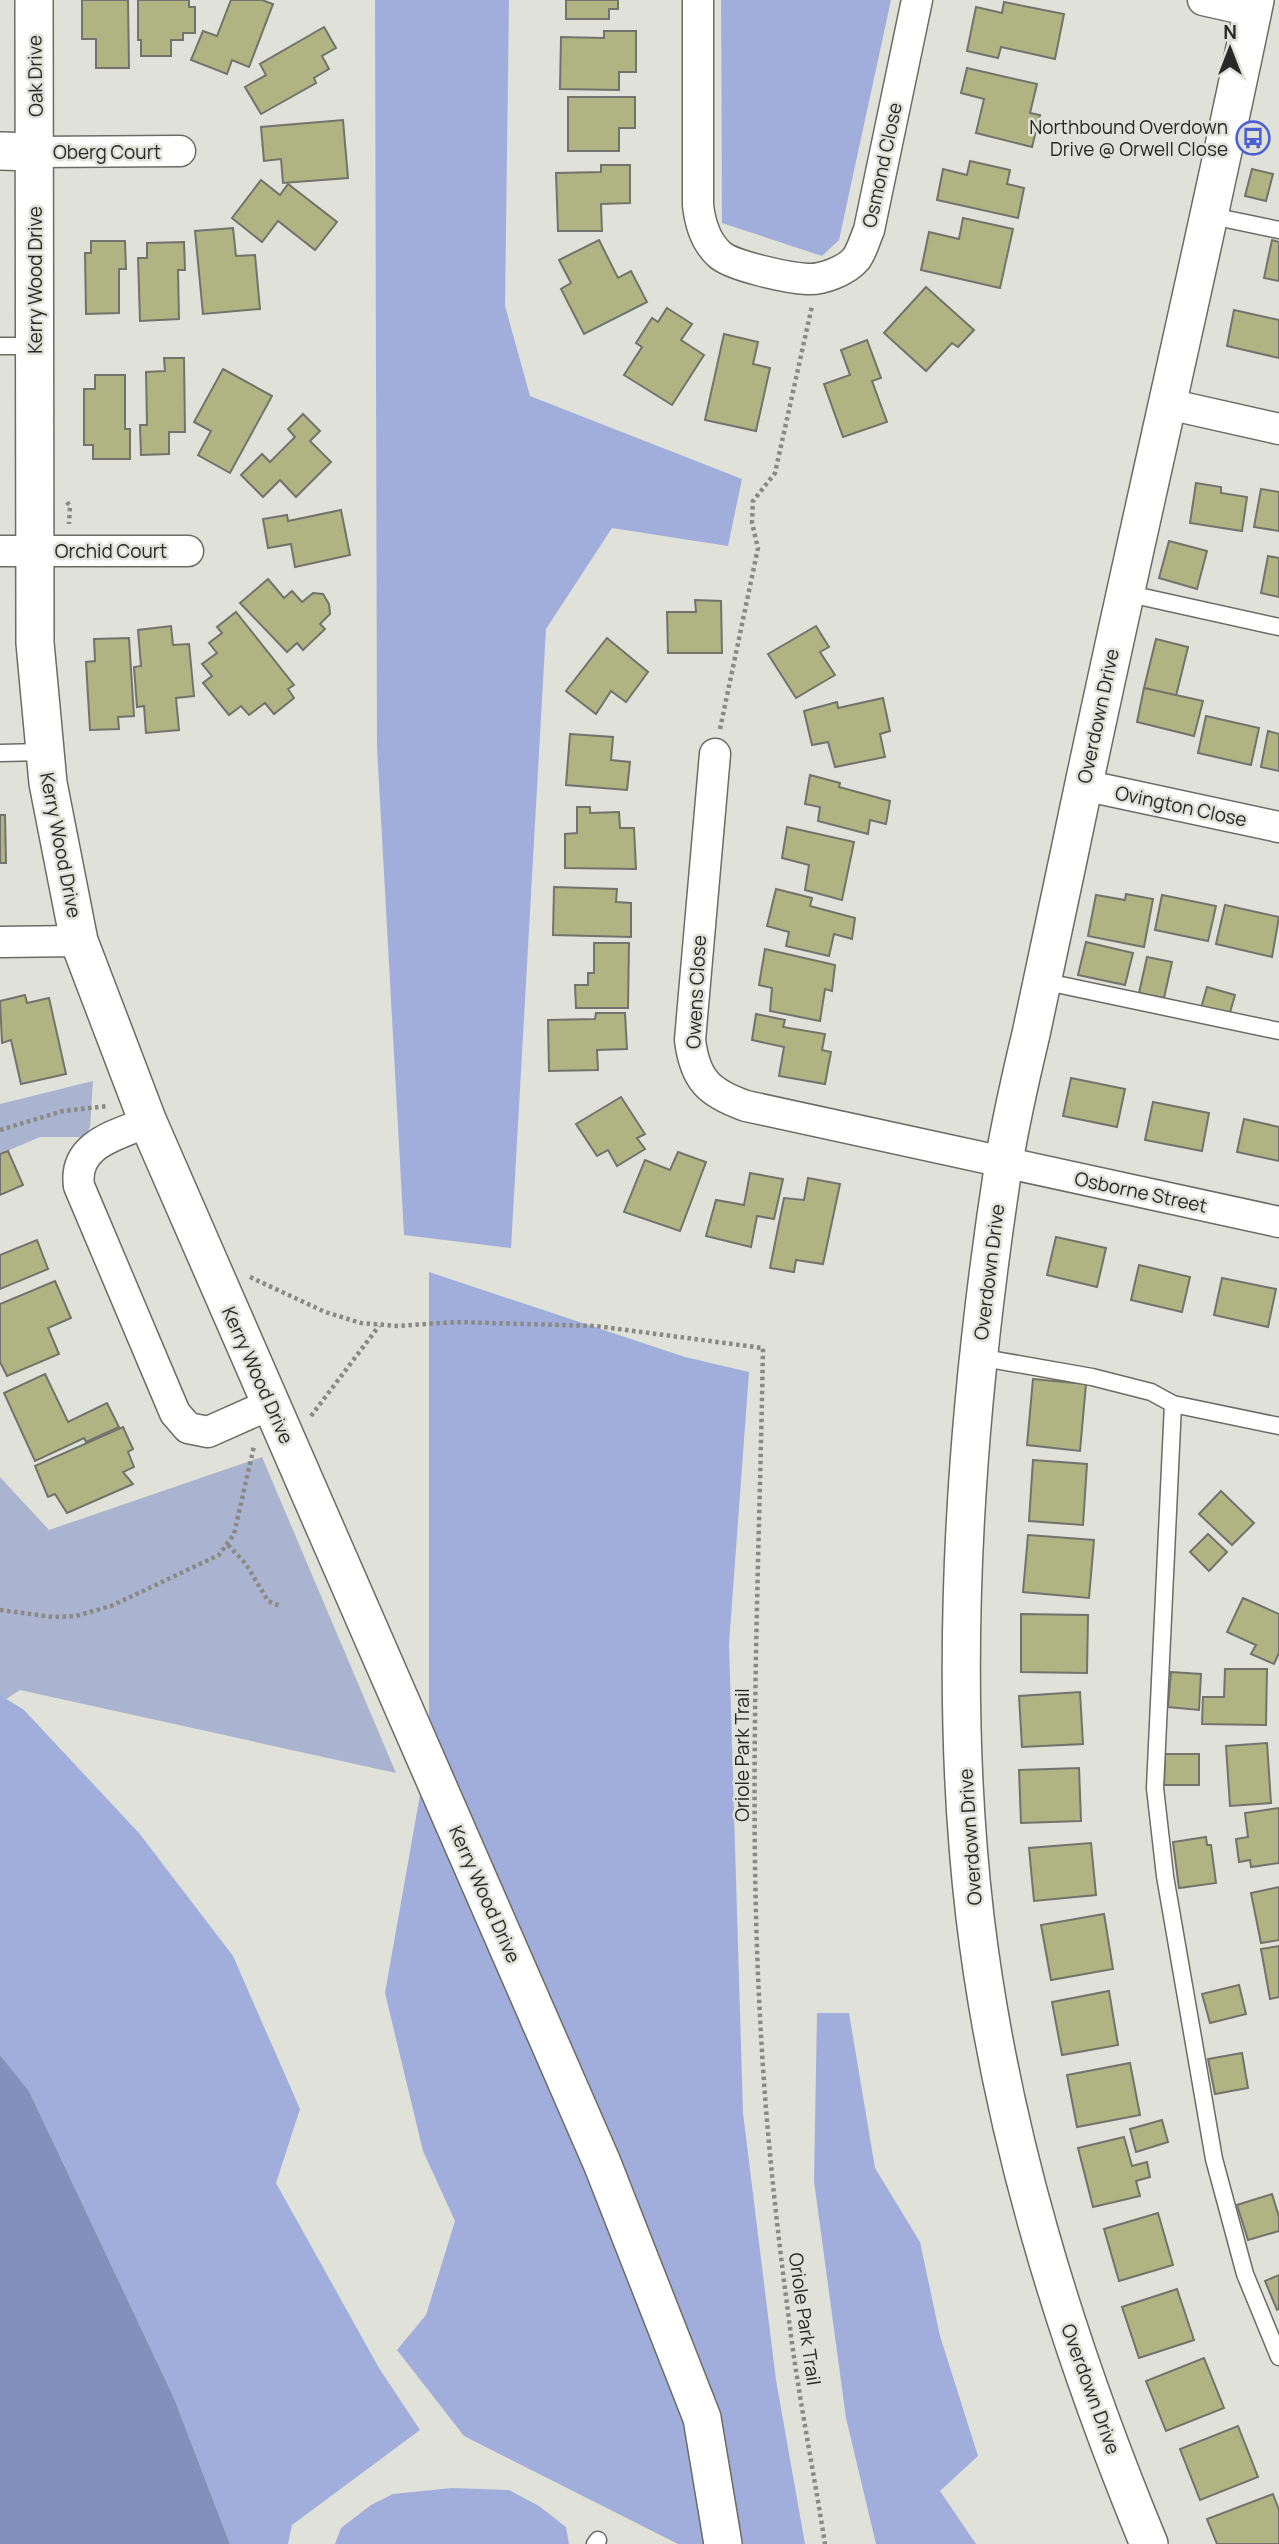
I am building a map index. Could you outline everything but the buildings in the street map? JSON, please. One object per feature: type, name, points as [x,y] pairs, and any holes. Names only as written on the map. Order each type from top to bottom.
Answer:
[{"type":"street","name":"Oak Drive","points":[[18,152],[34,0]]},
{"type":"street","points":[[698,0],[698,205],[703,230],[719,255],[732,263],[807,279],[818,278]]},
{"type":"street","name":"Osmond Close","points":[[818,278],[845,268],[855,260],[869,230],[917,0]]},
{"type":"street","points":[[1203,0],[1262,9]]},
{"type":"street","name":"Overdown Drive","points":[[1149,2544],[1079,2361],[1029,2202],[1000,2065],[976,1921],[965,1777],[962,1620],[978,1357],[1004,1162],[1207,215],[1262,9]]},
{"type":"street","name":"Oberg Court","points":[[18,152],[180,151]]},
{"type":"street","name":"Kerry Wood Drive","points":[[18,152],[17,551],[35,643],[44,752],[57,834],[79,941],[144,1112],[287,1405],[602,2163],[702,2418],[723,2544]]},
{"type":"street","points":[[1168,404],[1279,429]]},
{"type":"street","name":"Orchid Court","points":[[17,551],[188,551]]},
{"type":"street","name":"Owens Close","points":[[715,754],[690,1040],[692,1059],[698,1074],[719,1095],[746,1105],[1004,1162]]},
{"type":"street","name":"Ovington Close","points":[[1083,785],[1279,827]]},
{"type":"street","points":[[0,942],[79,941]]},
{"type":"street","points":[[144,1112],[95,1145],[82,1159],[79,1186],[175,1413],[188,1428],[208,1432],[287,1405]]},
{"type":"street","name":"Osborne Street","points":[[1004,1162],[1279,1222]]},
{"type":"lane","points":[[1207,215],[1279,230]]},
{"type":"lane","points":[[1125,593],[1279,627]]},
{"type":"lane","points":[[0,752],[44,752]]},
{"type":"lane","points":[[1042,981],[1279,1031]]},
{"type":"lane","points":[[978,1357],[1104,1380],[1151,1392],[1173,1404],[1279,1426]]},
{"type":"lane","points":[[1173,1404],[1155,1788],[1166,1876],[1214,2159],[1245,2274],[1279,2357]]},
{"type":"path","points":[[715,754],[758,548],[752,523],[753,502],[775,473],[818,278]]},
{"type":"path","points":[[0,1130],[63,1111],[144,1112]]},
{"type":"path","points":[[253,1288],[248,1276],[325,1312],[379,1326],[309,1419],[287,1405]]},
{"type":"path","name":"Oriole Park Trail","points":[[379,1326],[456,1322],[596,1326],[763,1348],[755,1741],[755,1870],[760,2018],[788,2314],[825,2544]]},
{"type":"path","points":[[0,1610],[53,1617],[76,1616],[111,1606],[219,1555],[234,1534],[253,1447]]},
{"type":"path","points":[[228,1545],[246,1564],[268,1601],[280,1606]]},
{"type":"shaded area","points":[[375,0],[509,0],[505,306],[530,396],[742,479],[728,546],[612,528],[546,629],[511,1248],[404,1235],[377,747]]},
{"type":"shaded area","points":[[721,0],[891,0],[839,240],[822,256],[722,223]]},
{"type":"shaded area","points":[[93,1081],[90,1127],[85,1137],[40,1137],[0,1154],[0,1104]]},
{"type":"shaded area","points":[[429,1272],[685,1357],[749,1372],[729,1644],[743,2113],[776,2380],[805,2544],[678,2544],[464,2436],[397,2350],[426,2315],[455,2221],[423,2151],[385,1993],[429,1744]]},
{"type":"shaded area","points":[[262,1457],[396,1773],[20,1690],[0,1703],[0,1477],[49,1530]]},
{"type":"shaded area","points":[[0,1695],[24,1710],[139,1833],[233,1956],[300,2109],[276,2183],[379,2368],[420,2430],[292,2525],[288,2544],[230,2544],[174,2398],[29,2091],[0,2055]]},
{"type":"shaded area","points":[[817,2013],[849,2013],[875,2168],[920,2242],[940,2336],[978,2456],[940,2491],[976,2544],[876,2544],[846,2418],[814,2181]]},
{"type":"shaded area","points":[[0,2055],[29,2091],[174,2398],[230,2544],[0,2544]]},
{"type":"shaded area","points":[[452,2488],[509,2490],[539,2506],[566,2527],[569,2544],[335,2544],[341,2528],[371,2505],[393,2494]]},
{"type":"place","name":"Northbound Overdown Drive @ Orwell Close","points":[[1253,138]]}]
